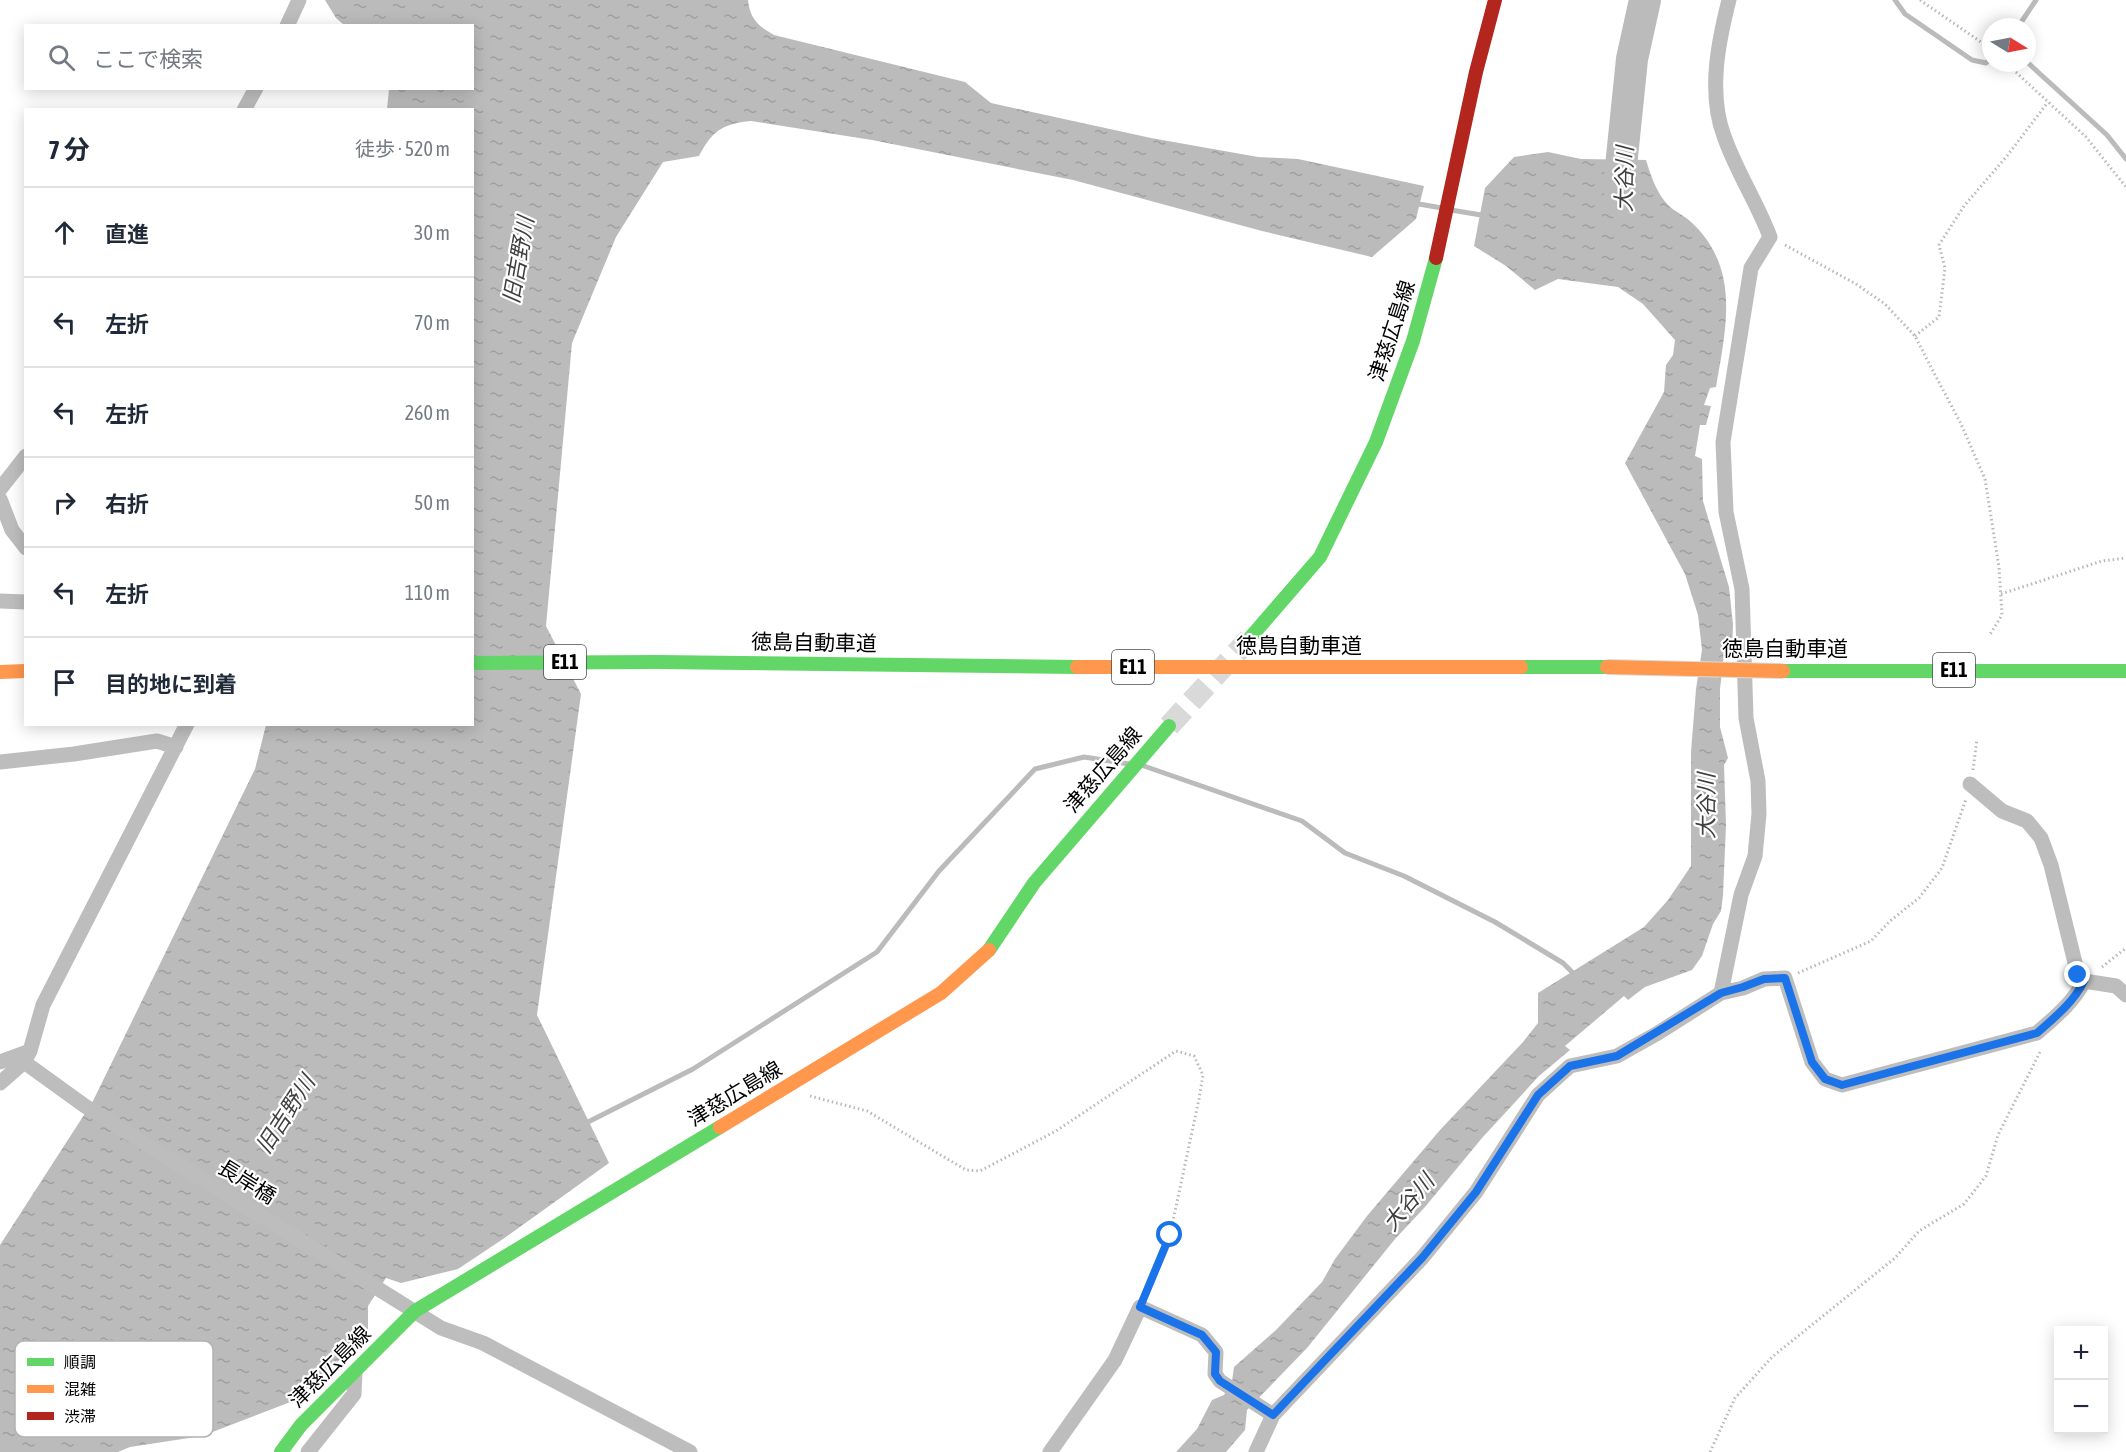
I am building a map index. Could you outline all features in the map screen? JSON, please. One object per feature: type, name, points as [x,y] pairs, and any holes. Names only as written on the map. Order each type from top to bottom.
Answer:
[{"type":"main road","name":"津慈広島線","points":[[1249,639],[1320,557],[1376,442],[1413,341],[1437,256],[1476,72],[1495,0]]},
{"type":"main road","name":"徳島自動車道","points":[[474,663],[658,662],[1000,667],[1607,667],[1783,671],[2126,671]]},
{"type":"main road","points":[[0,663],[24,663]]},
{"type":"main road","points":[[0,672],[24,671]]},
{"type":"main road","name":"津慈広島線","points":[[281,1452],[300,1425],[415,1311],[941,993],[990,949],[1034,883],[1169,726]]},
{"type":"street","points":[[288,24],[299,0]]},
{"type":"street","points":[[1721,993],[1742,895],[1755,856],[1759,814],[1758,781],[1746,718],[1742,589],[1726,512],[1723,442],[1751,268],[1770,237],[1723,135],[1715,92],[1718,42],[1729,0]]},
{"type":"street","points":[[245,108],[254,90]]},
{"type":"street","points":[[0,489],[24,459]]},
{"type":"street","points":[[0,499],[12,530],[24,545]]},
{"type":"street","points":[[0,601],[24,602]]},
{"type":"street","points":[[0,1083],[27,1057],[43,1005],[186,726]]},
{"type":"street","points":[[0,762],[74,754],[157,741],[176,747]]},
{"type":"street","points":[[1970,784],[2002,810],[2027,821],[2041,838],[2051,865],[2078,975],[2084,981],[2116,986],[2126,995]]},
{"type":"street","points":[[1256,1452],[1273,1415],[1422,1258],[1476,1192],[1538,1095],[1570,1066],[1617,1056],[1721,993],[1764,979],[1785,978],[1812,1062],[1825,1079],[1842,1085],[2037,1033],[2080,990],[2084,981]]},
{"type":"street","points":[[0,1062],[27,1057]]},
{"type":"street","name":"長岸橋","points":[[27,1057],[85,1106],[441,1328],[483,1343],[690,1452]]},
{"type":"street","points":[[1050,1452],[1115,1360],[1140,1307],[1202,1335],[1216,1352],[1215,1374],[1220,1381],[1273,1415]]},
{"type":"street","points":[[308,1452],[354,1394],[355,1373]]},
{"type":"path","points":[[1920,0],[1982,43]]},
{"type":"path","points":[[2016,72],[2086,137],[2126,187]]},
{"type":"path","points":[[1915,336],[1938,317],[1945,268],[1939,245],[1964,206],[2007,156],[2048,102]]},
{"type":"path","points":[[1770,237],[1856,284],[1885,304],[1915,336],[1961,424],[1985,479],[1999,567],[2002,615],[1989,636]]},
{"type":"path","points":[[2001,594],[2102,561],[2126,558]]},
{"type":"path","points":[[1785,978],[1871,941],[1890,921],[1919,898],[1942,868],[1970,784],[1977,739]]},
{"type":"path","points":[[2084,981],[2126,948]]},
{"type":"path","points":[[1710,1452],[1735,1398],[1772,1357],[1895,1258],[1919,1231],[1964,1204],[1986,1176],[1998,1135],[2041,1049],[2037,1033]]},
{"type":"path","points":[[784,1089],[867,1111],[966,1170],[980,1171],[1056,1131],[1176,1051],[1194,1056],[1203,1075],[1170,1235],[1140,1307]]},
{"type":"water","name":"旧吉野川","points":[[325,0],[748,0],[756,21],[774,35],[965,82],[991,103],[1151,138],[1258,157],[1298,159],[1424,186],[1416,219],[1372,257],[1262,231],[1073,180],[872,140],[751,121],[732,124],[719,130],[709,140],[699,156],[663,162],[616,237],[572,343],[546,626],[581,694],[537,1015],[609,1163],[458,1269],[401,1283],[386,1278],[368,1306],[368,1335],[293,1401],[213,1432],[213,1341],[15,1341],[15,1437],[195,1437],[130,1447],[118,1452],[0,1452],[0,1245],[93,1101],[255,769],[266,726],[474,726],[474,108],[387,108],[389,90],[474,90],[474,24],[343,24],[336,18]]},
{"type":"water","points":[[1548,152],[1581,159],[1646,160],[1660,195],[1671,207],[1691,222],[1707,240],[1724,279],[1726,321],[1720,365],[1716,387],[1710,388],[1704,405],[1711,406],[1706,425],[1700,425],[1695,456],[1702,459],[1703,501],[1729,587],[1733,624],[1732,654],[1724,654],[1720,689],[1720,727],[1728,758],[1724,765],[1726,825],[1721,911],[1713,924],[1702,956],[1692,970],[1645,987],[1628,1000],[1624,996],[1565,1046],[1570,1050],[1539,1076],[1482,1138],[1425,1207],[1395,1239],[1307,1348],[1247,1410],[1245,1430],[1226,1452],[1176,1452],[1197,1429],[1212,1400],[1224,1395],[1232,1381],[1234,1367],[1276,1330],[1322,1282],[1335,1259],[1367,1216],[1440,1130],[1538,1023],[1538,993],[1644,927],[1668,900],[1691,866],[1691,752],[1702,650],[1698,615],[1685,574],[1625,463],[1664,392],[1666,365],[1673,355],[1675,340],[1643,304],[1618,287],[1558,279],[1535,290],[1506,266],[1474,246],[1485,188],[1514,157]]},
{"type":"waterway","name":"大谷川","points":[[1621,203],[1619,186],[1632,59],[1645,0]]},
{"type":"waterway","points":[[1895,0],[1905,14],[1972,60],[1982,62]]},
{"type":"waterway","points":[[2024,18],[2036,0]]},
{"type":"waterway","points":[[2036,70],[2107,135],[2126,159]]},
{"type":"waterway","points":[[1413,203],[1442,208]]},
{"type":"waterway","points":[[1451,210],[1487,216]]},
{"type":"waterway","points":[[584,1124],[693,1069],[877,952],[939,871],[1035,769],[1084,757],[1129,764]]},
{"type":"waterway","points":[[1144,766],[1302,821],[1345,853],[1404,876],[1495,922],[1563,963],[1575,975]]},
{"type":"tunnel","points":[[1169,726],[1249,639]]},
{"type":"traffic: fast","points":[[1249,639],[1320,557],[1376,442],[1413,341],[1436,258]]},
{"type":"traffic: fast","points":[[474,663],[658,662],[1077,667]]},
{"type":"traffic: fast","points":[[1521,667],[1607,667]]},
{"type":"traffic: fast","points":[[1783,671],[2126,671]]},
{"type":"traffic: fast","points":[[989,950],[1034,883],[1169,726]]},
{"type":"traffic: fast","points":[[281,1452],[301,1425],[415,1311],[720,1127]]},
{"type":"traffic: slow","points":[[1077,667],[1521,667]]},
{"type":"traffic: slow","points":[[1607,667],[1783,671]]},
{"type":"traffic: slow","points":[[0,672],[24,671]]},
{"type":"traffic: slow","points":[[720,1127],[941,993],[989,950]]},
{"type":"traffic: jam","points":[[1436,258],[1476,72],[1495,0]]},
{"type":"route","points":[[1170,1235],[1140,1307],[1202,1335],[1216,1352],[1215,1374],[1220,1381],[1273,1415],[1422,1258],[1476,1192],[1538,1095],[1570,1066],[1617,1056],[1721,993],[1764,979],[1785,978],[1812,1062],[1825,1079],[1842,1085],[2037,1033],[2080,990],[2084,981],[2078,975]]}]
